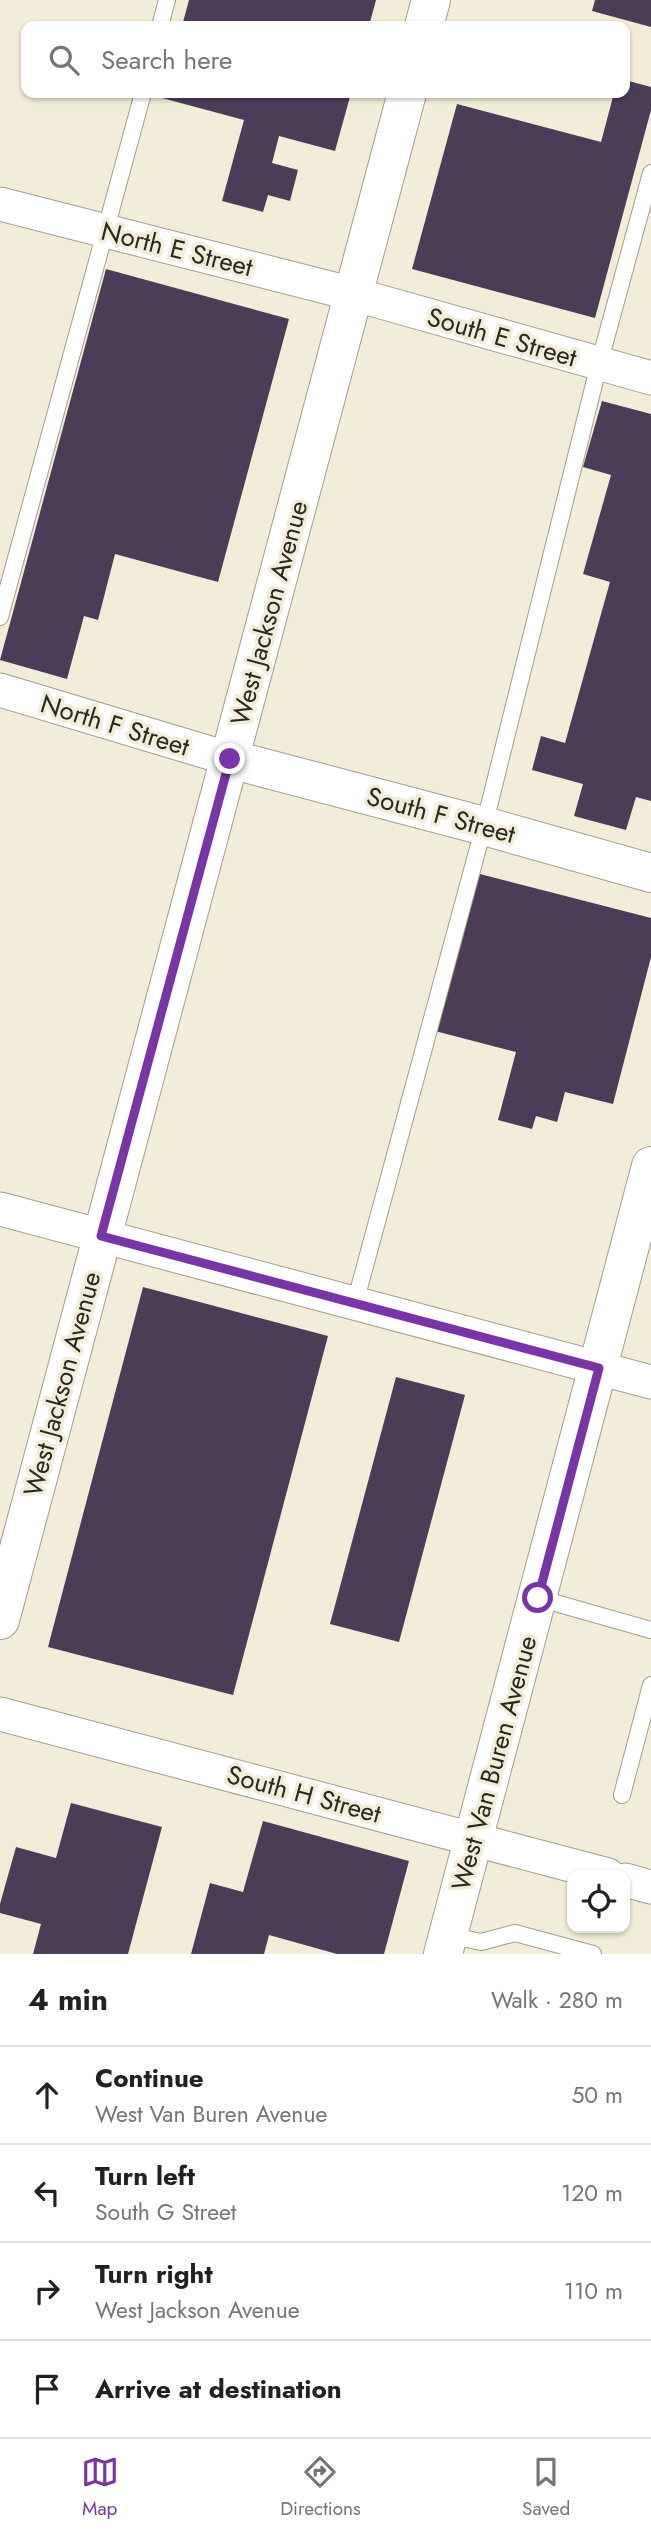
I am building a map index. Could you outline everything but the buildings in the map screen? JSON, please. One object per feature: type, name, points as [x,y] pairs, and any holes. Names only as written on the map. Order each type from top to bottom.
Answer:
[{"type":"street","points":[[425,21],[431,0]]},
{"type":"street","name":"West Jackson Avenue","points":[[0,1620],[406,98]]},
{"type":"street","name":"North E Street","points":[[0,204],[353,294]]},
{"type":"street","name":"South E Street","points":[[353,294],[651,378]]},
{"type":"street","name":"North F Street","points":[[0,690],[230,759]]},
{"type":"street","name":"South F Street","points":[[230,759],[651,873]]},
{"type":"street","name":"West Van Buren Avenue","points":[[466,1946],[474,1840],[651,1166]]},
{"type":"street","points":[[0,1209],[651,1382]]},
{"type":"street","name":"South H Street","points":[[0,1714],[589,1870]]},
{"type":"street","points":[[630,1881],[651,1887]]},
{"type":"lane","points":[[161,21],[167,0]]},
{"type":"lane","points":[[0,617],[142,98]]},
{"type":"lane","points":[[355,1304],[484,826],[599,364],[651,173]]},
{"type":"lane","points":[[538,1598],[651,1630]]},
{"type":"lane","points":[[622,1795],[651,1685]]},
{"type":"lane","points":[[466,1946],[515,1933],[593,1954]]},
{"type":"route","points":[[230,759],[101,1236],[599,1368],[538,1598]]}]
